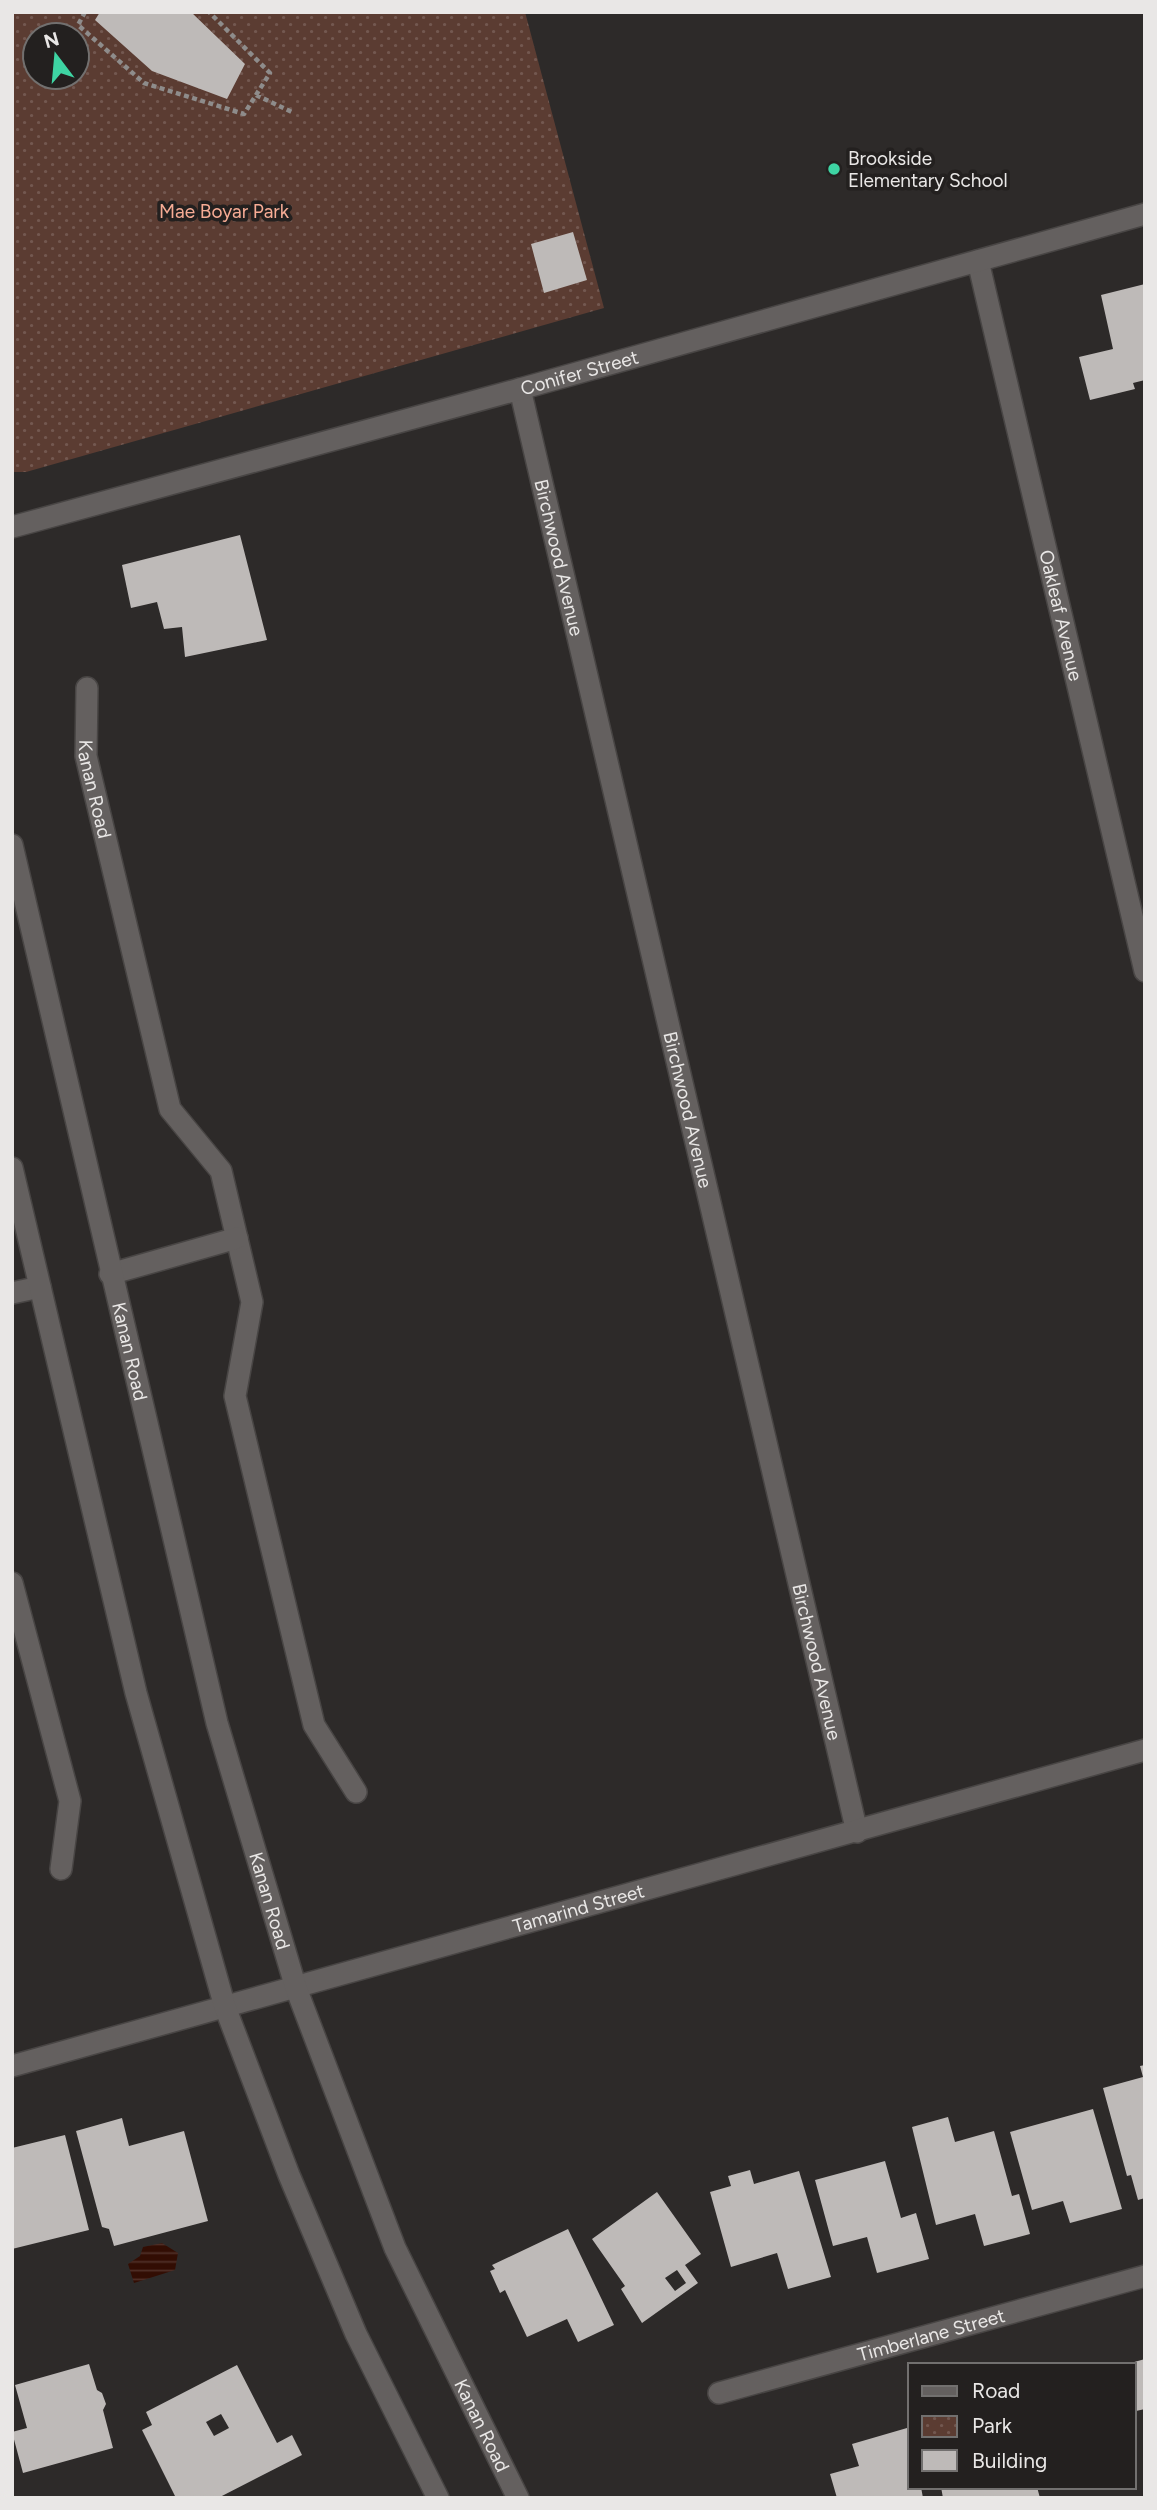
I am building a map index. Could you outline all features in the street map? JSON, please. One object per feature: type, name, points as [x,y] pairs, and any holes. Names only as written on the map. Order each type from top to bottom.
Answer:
[{"type":"street","name":"Conifer Street","points":[[12,527],[520,389],[1145,214]]},
{"type":"street","name":"Oakleaf Avenue","points":[[978,261],[1145,971]]},
{"type":"street","name":"Birchwood Avenue","points":[[520,389],[857,1832]]},
{"type":"street","name":"Kanan Road","points":[[88,688],[86,756],[170,1109],[221,1171],[251,1302],[235,1396],[314,1725],[356,1791]]},
{"type":"street","name":"Kanan Road","points":[[12,845],[110,1274],[217,1723],[296,1988],[396,2248],[518,2498]]},
{"type":"street","points":[[12,1168],[136,1693],[225,2007],[289,2175],[356,2334],[438,2498]]},
{"type":"street","points":[[110,1274],[237,1238]]},
{"type":"street","points":[[12,1293],[40,1287]]},
{"type":"street","points":[[12,1583],[70,1801],[61,1869]]},
{"type":"street","name":"Tamarind Street","points":[[12,2066],[1145,1750]]},
{"type":"street","name":"Timberlane Street","points":[[719,2393],[1145,2276]]},
{"type":"path","points":[[85,12],[78,26],[144,83],[244,114],[270,73],[209,12]]},
{"type":"path","points":[[256,95],[294,113]]},
{"type":"green space","name":"Mae Boyar Park","points":[[12,12],[525,12],[604,308],[26,472],[12,472]]},
{"type":"shaded area","points":[[162,2243],[178,2253],[175,2270],[134,2283],[128,2264],[140,2256],[143,2247]]},
{"type":"building","points":[[100,12],[191,12],[245,64],[227,99],[152,71],[95,20]]},
{"type":"building","points":[[573,232],[587,280],[544,293],[531,244]]},
{"type":"building","points":[[1145,284],[1145,380],[1133,383],[1135,389],[1090,400],[1079,357],[1113,349],[1101,295]]},
{"type":"building","points":[[240,535],[267,640],[185,657],[182,627],[164,629],[157,602],[131,608],[122,565]]},
{"type":"building","points":[[1145,2065],[1145,2198],[1138,2200],[1131,2175],[1127,2176],[1103,2088],[1143,2077],[1140,2066]]},
{"type":"building","points":[[1093,2109],[1122,2209],[1070,2223],[1063,2201],[1032,2210],[1010,2132]]},
{"type":"building","points":[[948,2117],[955,2142],[994,2131],[1012,2196],[1019,2194],[1030,2234],[984,2246],[975,2214],[936,2225],[912,2127]]},
{"type":"building","points":[[122,2118],[129,2146],[184,2131],[208,2221],[114,2246],[109,2229],[102,2227],[76,2131]]},
{"type":"building","points":[[65,2135],[89,2230],[12,2249],[12,2148]]},
{"type":"building","points":[[885,2161],[901,2218],[916,2213],[929,2259],[877,2273],[867,2237],[833,2246],[815,2180]]},
{"type":"building","points":[[750,2170],[754,2184],[799,2171],[831,2277],[788,2289],[777,2253],[731,2267],[710,2192],[731,2186],[728,2176]]},
{"type":"building","points":[[657,2192],[701,2254],[685,2265],[698,2283],[642,2323],[621,2289],[625,2286],[592,2239]],"holes":[[[677,2270],[686,2283],[675,2291],[665,2278]]]},
{"type":"building","points":[[568,2229],[614,2325],[578,2342],[567,2319],[527,2337],[505,2290],[500,2293],[490,2271],[495,2269],[492,2265]]},
{"type":"building","points":[[1145,2359],[1145,2409],[1136,2411],[1136,2363],[1131,2363]]},
{"type":"building","points":[[89,2364],[97,2390],[102,2393],[106,2404],[103,2410],[113,2448],[23,2473],[12,2432],[27,2428],[15,2385]]},
{"type":"building","points":[[237,2365],[277,2443],[292,2435],[302,2455],[218,2498],[176,2498],[142,2430],[152,2425],[146,2412]],"holes":[[[221,2414],[229,2428],[214,2436],[206,2422]]]},
{"type":"building","points":[[907,2428],[908,2489],[921,2489],[923,2498],[837,2498],[830,2474],[859,2466],[852,2444]]},
{"type":"building","points":[[941,2489],[1038,2489],[1040,2498],[943,2498]]},
{"type":"place","name":"Brookside Elementary School","points":[[834,169]]}]
